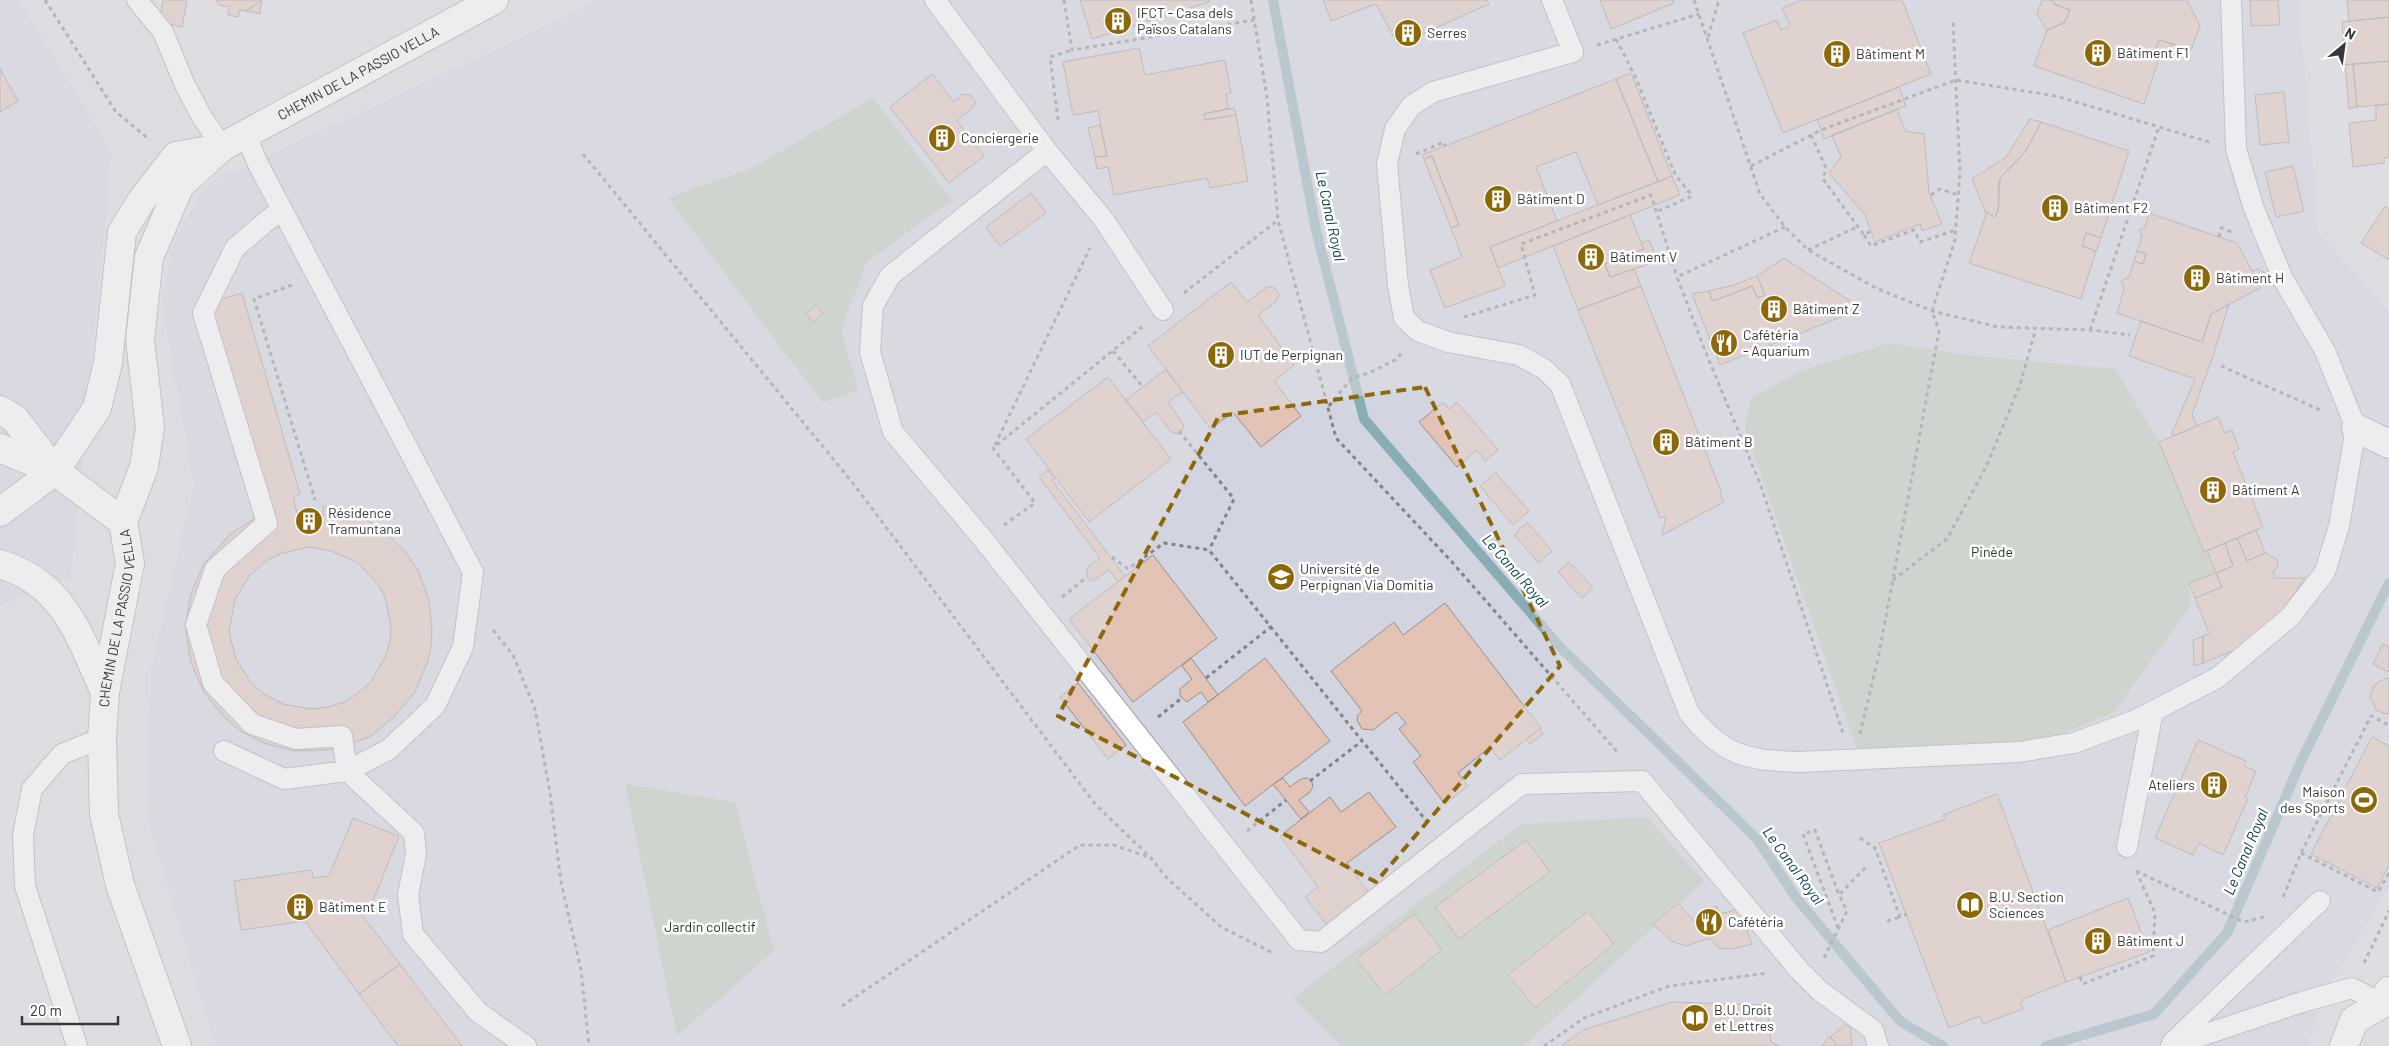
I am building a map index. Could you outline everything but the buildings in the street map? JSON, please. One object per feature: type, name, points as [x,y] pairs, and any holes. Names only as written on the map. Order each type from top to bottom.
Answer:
[{"type":"street","name":"CHEMIN DE LA PASSIO VELLA","points":[[177,1046],[120,885],[104,814],[102,738],[105,692],[130,563],[123,522],[144,467],[150,427],[140,340],[149,257],[180,185],[222,147],[494,0]]},
{"type":"street","name":"CHEMIN DE LA PASSIO VELLA","points":[[0,512],[54,471],[97,408],[108,363],[122,232],[141,201],[176,156],[222,147]]},
{"type":"street","points":[[0,410],[15,419],[54,471]]},
{"type":"street","points":[[2356,428],[2389,444]]},
{"type":"street","points":[[0,448],[54,471],[123,522]]},
{"type":"street","points":[[0,564],[34,579],[58,600],[76,628],[105,692]]},
{"type":"street","points":[[2344,1046],[2354,1020],[2386,998]]},
{"type":"lane","points":[[137,0],[163,32],[185,85],[202,117],[222,147]]},
{"type":"lane","points":[[935,0],[1047,151],[1104,220],[1163,310]]},
{"type":"lane","points":[[1552,0],[1573,52],[1434,92],[1410,106],[1394,129],[1387,164],[1398,285],[1404,318],[1418,331],[1448,342],[1519,355],[1544,369],[1560,384],[1689,712],[1707,736],[1738,754],[1755,758],[1799,762],[2019,752],[2074,743],[2136,720],[2217,678],[2290,617],[2325,572],[2339,526],[2356,428],[2325,352],[2283,279],[2254,209],[2236,150],[2231,0]]},
{"type":"lane","points":[[224,751],[284,778],[348,771],[388,750],[434,706],[464,647],[473,572],[258,166],[245,134]]},
{"type":"lane","points":[[1047,151],[890,276],[873,306],[870,352],[893,432],[983,539],[1299,940],[1322,942],[1522,784],[1642,780],[1800,970],[1820,992],[1873,1030],[1878,1046]]},
{"type":"lane","points":[[281,209],[235,248],[203,313],[267,523],[215,568],[196,625],[213,683],[252,724],[296,739],[342,736],[348,771],[414,833],[416,854],[408,896],[413,934],[478,1012],[526,1046]]},
{"type":"lane","points":[[2127,847],[2153,711]]},
{"type":"lane","points":[[77,1046],[25,886],[23,835],[32,789],[62,754],[102,738]]},
{"type":"lane","points":[[2170,1046],[2320,901]]},
{"type":"lane","points":[[2170,1046],[2302,1002],[2352,988],[2386,998]]},
{"type":"path","points":[[45,0],[116,112],[156,146]]},
{"type":"path","points":[[1064,0],[1072,50]]},
{"type":"path","points":[[1251,0],[1267,96],[1278,220],[1336,438],[1452,562],[1642,780]]},
{"type":"path","points":[[1694,0],[1760,194],[1785,227],[1808,250],[1876,288],[1932,311],[1998,327],[2090,330],[2130,335]]},
{"type":"path","points":[[1708,37],[1718,0]]},
{"type":"path","points":[[1573,52],[1699,14]]},
{"type":"path","points":[[1059,124],[1050,57],[1072,50],[1254,20]]},
{"type":"path","points":[[1849,759],[1879,654],[1938,330],[1932,311],[1955,240],[1960,172],[1953,22]]},
{"type":"path","points":[[1616,39],[1635,76],[1675,174],[1692,196],[1656,212]]},
{"type":"path","points":[[1751,166],[1811,135],[1956,80],[2056,96],[2236,150]]},
{"type":"path","points":[[2090,330],[2159,127]]},
{"type":"path","points":[[1811,135],[1826,168],[1823,178],[1859,226],[1871,246],[1914,230],[1920,242],[1956,230]]},
{"type":"path","points":[[1420,152],[1444,142],[1445,146]]},
{"type":"path","points":[[583,154],[852,482],[1095,804],[1151,858],[1166,878],[1222,927],[1282,957],[1322,942]]},
{"type":"path","points":[[1931,195],[1940,189],[1958,195]]},
{"type":"path","points":[[1463,317],[1535,295],[1521,244],[1651,195],[1677,277],[1761,486],[1843,731],[1849,759]]},
{"type":"path","points":[[993,448],[1104,220]]},
{"type":"path","points":[[993,448],[1163,310],[1278,220]]},
{"type":"path","points":[[1808,250],[1859,226]]},
{"type":"path","points":[[1677,277],[1785,227]]},
{"type":"path","points":[[1864,235],[1871,231]]},
{"type":"path","points":[[315,500],[254,299],[317,277]]},
{"type":"path","points":[[1893,580],[1947,539],[1986,467],[2020,385],[2036,328]]},
{"type":"path","points":[[1329,406],[1354,377],[1369,373],[1397,359],[1418,331]]},
{"type":"path","points":[[1113,351],[1142,386]]},
{"type":"path","points":[[2222,366],[2301,400],[2356,428]]},
{"type":"path","points":[[1179,431],[1234,499],[1209,550]]},
{"type":"path","points":[[983,539],[1035,503],[993,448]]},
{"type":"path","points":[[1112,558],[1128,568],[1164,543],[1209,550],[1272,626],[1445,845]]},
{"type":"path","points":[[469,601],[513,655],[535,709],[550,793],[561,882],[581,970],[589,1046]]},
{"type":"path","points":[[1206,678],[1272,626]]},
{"type":"path","points":[[2295,924],[2277,913],[2301,853],[2371,716],[2389,726]]},
{"type":"path","points":[[1310,781],[1362,740]]},
{"type":"path","points":[[1225,848],[1286,800]]},
{"type":"path","points":[[1823,960],[1847,910],[1839,895],[1815,830],[1803,834],[1838,928]]},
{"type":"path","points":[[1860,838],[1875,848],[1900,917]]},
{"type":"path","points":[[842,1006],[1080,845],[1114,845],[1151,858]]},
{"type":"path","points":[[2080,977],[2083,984],[2153,956],[2155,913],[2127,847]]},
{"type":"path","points":[[2301,853],[2378,892],[2389,873]]},
{"type":"path","points":[[1839,895],[1867,866]]},
{"type":"path","points":[[2136,872],[2244,922]]},
{"type":"path","points":[[1887,921],[1907,914]]},
{"type":"path","points":[[1544,1046],[1584,1018],[1669,986],[1800,970]]},
{"type":"highlighted area","points":[[1425,387],[1560,666],[1376,882],[1058,716],[1219,416]]},
{"type":"shaded area","points":[[0,0],[19,0],[112,152],[71,577],[0,606]]},
{"type":"shaded area","name":"Université de Perpignan Via Domitia","points":[[597,0],[2299,0],[2319,233],[2389,311],[2389,887],[2327,990],[2307,1046],[215,1046],[147,817],[151,669],[194,485],[161,302],[175,237],[208,183],[568,16]]},
{"type":"green space","points":[[873,98],[952,200],[867,262],[841,330],[858,390],[823,403],[668,198],[754,167]]},
{"type":"green space","name":"Pinède","points":[[1890,343],[1967,355],[2115,369],[2159,442],[2216,573],[2189,583],[2189,608],[2114,712],[2019,752],[1858,751],[1745,430],[1751,398],[1805,369]]},
{"type":"green space","name":"Jardin collectif","points":[[625,784],[735,802],[774,951],[677,1036]]},
{"type":"green space","points":[[1647,817],[1704,881],[1524,1046],[1341,1046],[1293,998],[1521,824]]},
{"type":"waterway","name":"Le Canal Royal","points":[[1273,0],[1316,230],[1364,419],[1560,647],[1757,839],[1797,899],[1901,1022],[1943,1046]]},
{"type":"waterway","name":"Le Canal Royal","points":[[2046,1046],[2154,1014],[2227,933],[2302,759],[2389,583]]},
{"type":"place","name":"IFCT - Casa dels Països Catalans","points":[[1118,21]]},
{"type":"place","name":"Serres","points":[[1408,33]]},
{"type":"place","name":"Bâtiment F1","points":[[2098,53]]},
{"type":"place","name":"Bâtiment M","points":[[1837,54]]},
{"type":"place","name":"Conciergerie","points":[[942,138]]},
{"type":"place","name":"Bâtiment D","points":[[1498,199]]},
{"type":"place","name":"Bâtiment F2","points":[[2055,208]]},
{"type":"place","name":"Bâtiment V","points":[[1591,257]]},
{"type":"place","name":"Bâtiment H","points":[[2197,278]]},
{"type":"place","name":"Bâtiment Z","points":[[1774,309]]},
{"type":"place","name":"Cafétéria - Aquarium","points":[[1724,343]]},
{"type":"place","name":"IUT de Perpignan","points":[[1221,355]]},
{"type":"place","name":"Bâtiment B","points":[[1666,442]]},
{"type":"place","name":"Bâtiment A","points":[[2213,490]]},
{"type":"place","name":"Résidence Tramuntana","points":[[309,521]]},
{"type":"place","name":"Université de Perpignan Via Domitia","points":[[1281,577]]},
{"type":"place","name":"Ateliers","points":[[2214,785]]},
{"type":"place","name":"Maison des Sports","points":[[2364,800]]},
{"type":"place","name":"B.U. Section Sciences","points":[[1970,905]]},
{"type":"place","name":"Bâtiment E","points":[[300,907]]},
{"type":"place","name":"Cafétéria","points":[[1709,922]]},
{"type":"place","name":"Bâtiment J","points":[[2098,941]]},
{"type":"place","name":"B.U. Droit et Lettres","points":[[1695,1018]]}]
